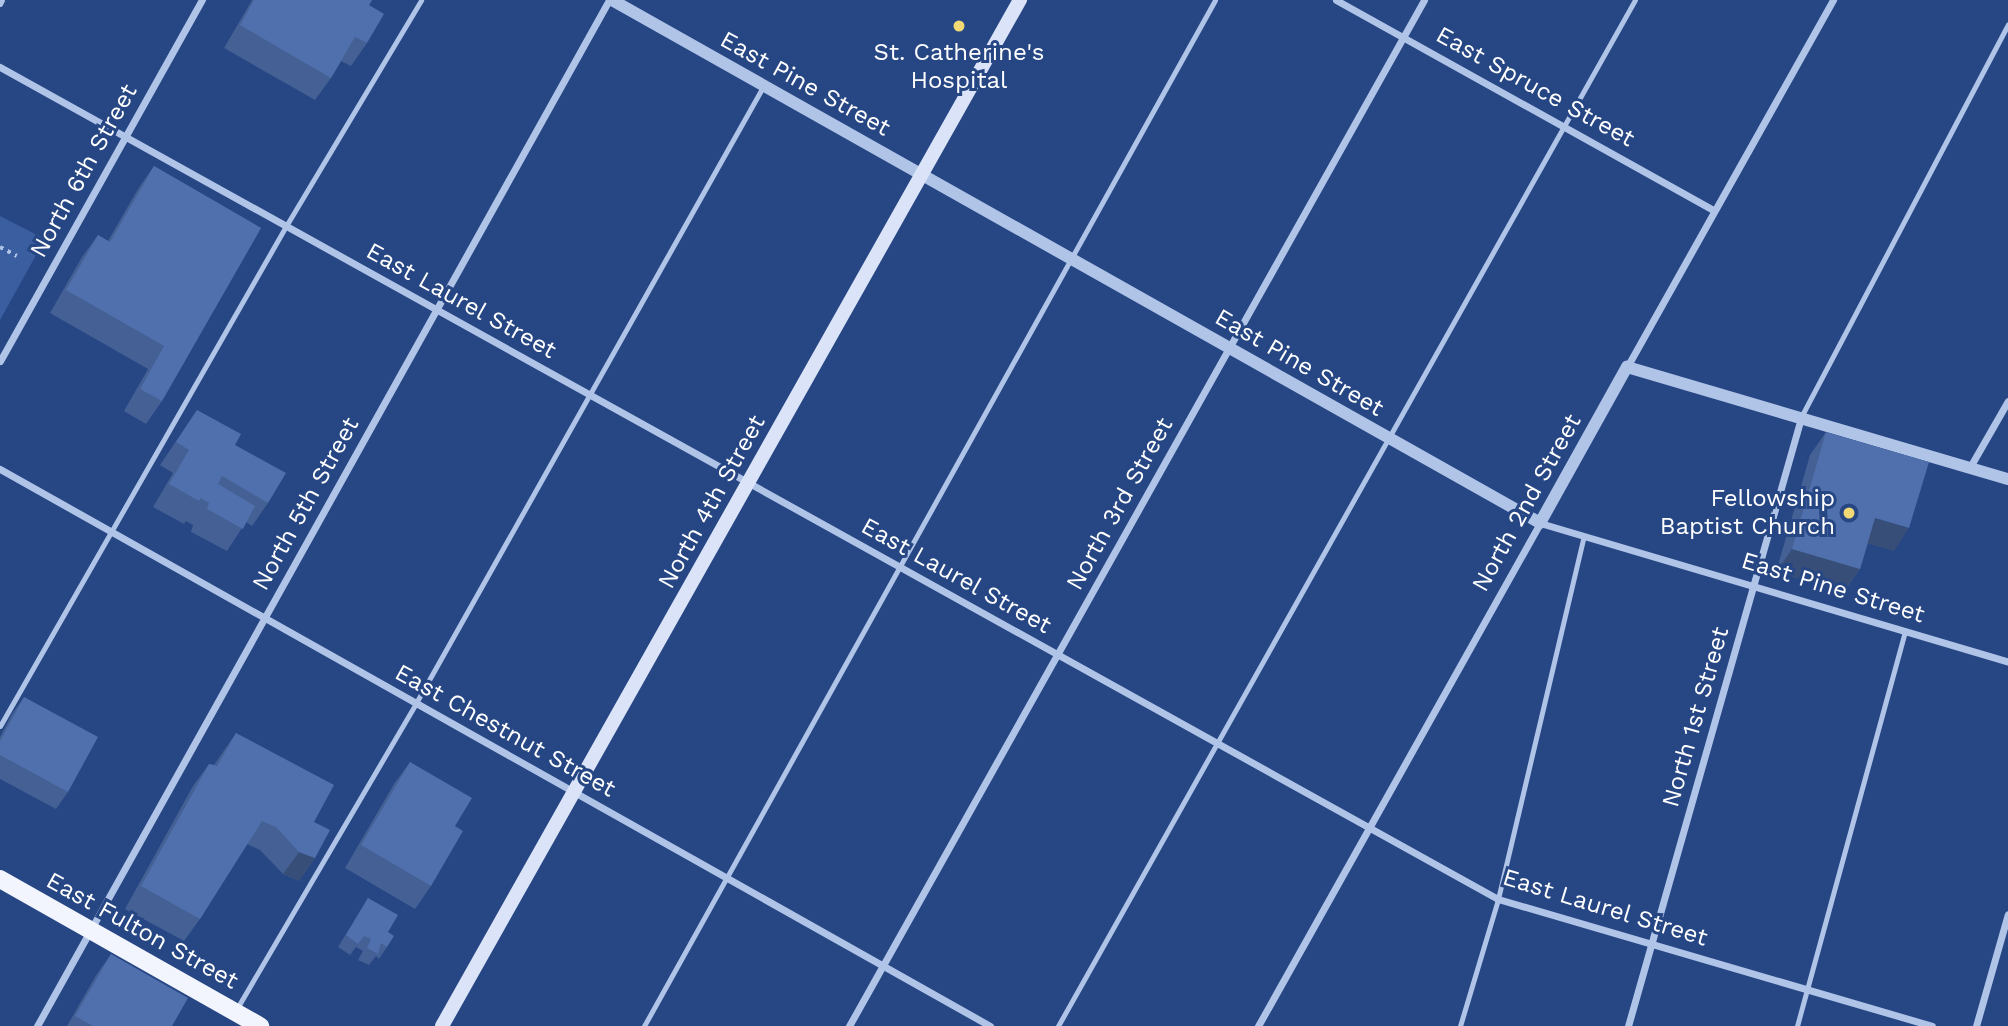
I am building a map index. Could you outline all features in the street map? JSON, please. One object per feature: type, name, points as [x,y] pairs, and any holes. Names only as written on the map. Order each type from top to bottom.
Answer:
[{"type":"main road","name":"North 4th Street","points":[[442,1026],[1020,0]]},
{"type":"main road","name":"East Fulton Street","points":[[0,879],[260,1026]]},
{"type":"street","name":"North 6th Street","points":[[0,361],[202,0]]},
{"type":"street","name":"East Pine Street","points":[[611,0],[1541,523],[2008,662]]},
{"type":"street","name":"North 5th Street","points":[[37,1026],[611,0]]},
{"type":"street","name":"East Spruce Street","points":[[1336,0],[1714,211]]},
{"type":"street","name":"North 3rd Street","points":[[849,1026],[1424,0]]},
{"type":"street","name":"North 2nd Street","points":[[1258,1026],[1833,0]]},
{"type":"street","name":"East Laurel Street","points":[[0,67],[1498,899],[1932,1026]]},
{"type":"street","points":[[1627,367],[2008,478]]},
{"type":"street","points":[[1970,467],[2008,401]]},
{"type":"street","name":"North 1st Street","points":[[1628,1026],[1801,418]]},
{"type":"street","name":"East Chestnut Street","points":[[0,469],[990,1026]]},
{"type":"street","points":[[1976,1026],[2008,914]]},
{"type":"lane","points":[[0,726],[109,531],[421,0]]},
{"type":"lane","points":[[644,1026],[725,876],[902,568],[1215,0]]},
{"type":"lane","points":[[1058,1026],[1386,436],[1635,0]]},
{"type":"lane","points":[[1801,418],[2008,23]]},
{"type":"lane","points":[[235,1012],[416,703],[764,86]]},
{"type":"lane","points":[[1460,1026],[1498,899],[1584,536]]},
{"type":"lane","points":[[1797,1026],[1905,632]]},
{"type":"path","points":[[0,247],[17,256]]},
{"type":"shaded area","points":[[0,216],[45,239],[0,320]]},
{"type":"building","points":[[254,0],[372,0],[369,5],[384,14],[367,43],[355,37],[331,78],[240,25]]},
{"type":"building","points":[[154,166],[261,228],[162,401],[140,389],[164,346],[66,290],[98,235],[110,242]]},
{"type":"building","points":[[197,410],[241,434],[235,445],[286,473],[268,503],[222,476],[218,484],[255,506],[243,529],[207,509],[209,503],[201,498],[199,501],[169,484],[189,450],[176,442]]},
{"type":"building","name":"Fellowship Baptist Church","points":[[1826,432],[1929,462],[1909,528],[1875,518],[1860,569],[1792,549]]},
{"type":"building","points":[[24,697],[98,737],[68,792],[0,755],[0,741]]},
{"type":"building","points":[[236,733],[334,785],[314,822],[330,830],[315,858],[299,852],[276,827],[262,821],[200,919],[141,886],[209,764],[217,766]]},
{"type":"building","points":[[410,762],[472,798],[455,826],[463,831],[431,886],[361,845]]},
{"type":"building","points":[[368,898],[398,915],[388,932],[394,936],[387,947],[381,943],[378,954],[367,948],[371,939],[364,936],[358,944],[346,935]]},
{"type":"building","points":[[111,954],[188,998],[172,1026],[93,1026],[75,1016]]},
{"type":"place","name":"St. Catherine's Hospital","points":[[959,26]]},
{"type":"place","name":"Fellowship Baptist Church","points":[[1849,513]]}]
